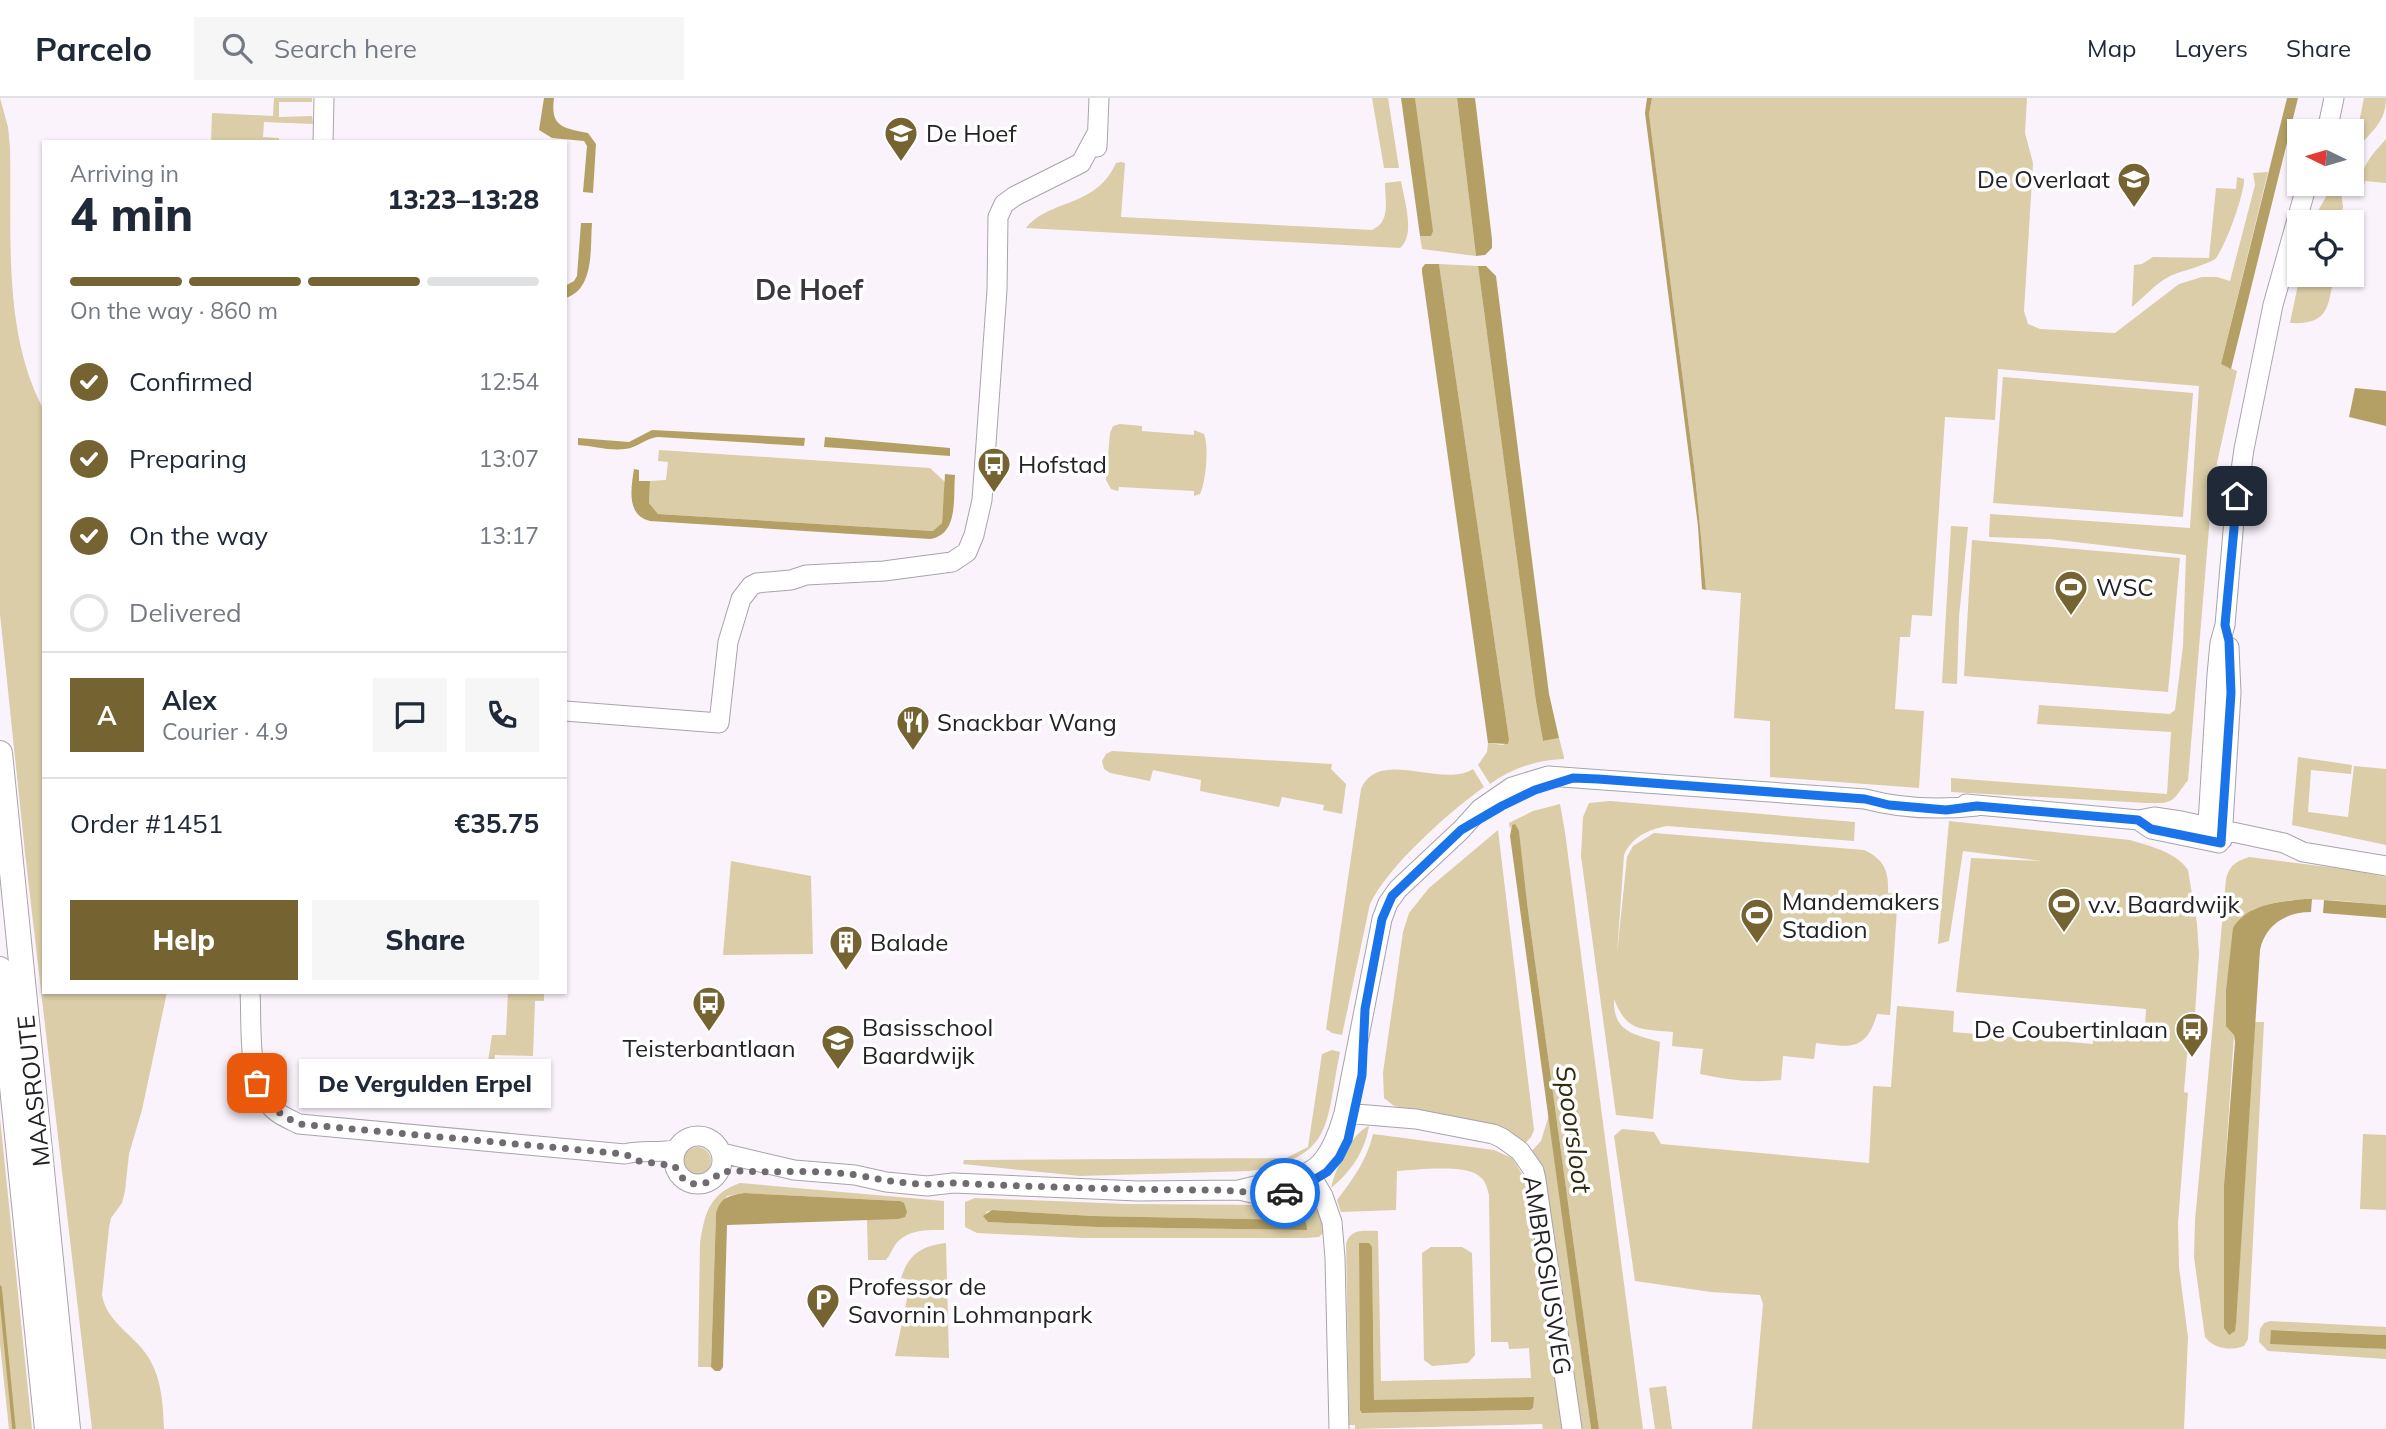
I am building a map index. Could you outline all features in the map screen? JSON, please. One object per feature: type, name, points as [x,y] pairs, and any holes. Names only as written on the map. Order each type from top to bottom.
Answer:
[{"type":"highway","name":"MAASROUTE","points":[[0,753],[68,1429]]},
{"type":"highway","name":"MAASROUTE","points":[[0,969],[47,1429]]},
{"type":"street","points":[[323,140],[324,98]]},
{"type":"street","points":[[567,711],[719,723],[730,594],[740,578],[748,573],[791,572],[806,575],[884,570],[902,574],[949,575],[968,569],[982,550],[985,517],[982,500],[998,290],[1009,220],[1015,211],[1088,171],[1096,163],[1099,98]]},
{"type":"street","points":[[2317,119],[2321,98]]},
{"type":"street","points":[[2330,119],[2334,98]]},
{"type":"street","points":[[2214,835],[2217,675],[2225,625],[2234,520],[2258,370],[2304,196]]},
{"type":"street","points":[[721,1163],[775,1172],[794,1170],[855,1175],[886,1172],[928,1176],[953,1183],[1138,1191],[1239,1190],[1327,1172],[1339,1158],[1348,1140],[1350,1107],[1365,1048],[1363,1026],[1388,903],[1398,889],[1461,830],[1535,790],[1573,778],[1865,799],[1889,805],[1946,810],[1977,806],[2138,820],[2154,817],[2283,854],[2303,852],[2386,866]]},
{"type":"street","points":[[250,994],[257,1083],[267,1103],[280,1115],[299,1124],[625,1154],[639,1150],[669,1152],[676,1158],[682,1178],[694,1184],[710,1182],[721,1163]]},
{"type":"street","name":"AMBROSIUSWEG","points":[[1350,1107],[1387,1108],[1416,1119],[1502,1138],[1520,1151],[1534,1171],[1572,1429]]},
{"type":"street","points":[[676,1158],[688,1138],[700,1136],[711,1140],[721,1163]]},
{"type":"street","points":[[1311,1177],[1329,1211],[1334,1244],[1339,1429]]},
{"type":"shaded area","points":[[0,98],[8,127],[10,148],[15,316],[21,349],[42,405],[42,994],[167,994],[142,1110],[129,1154],[125,1191],[122,1203],[111,1218],[102,1295],[110,1314],[138,1344],[154,1368],[161,1393],[164,1429],[92,1429],[25,853],[0,614]]},
{"type":"shaded area","points":[[274,98],[312,98],[312,102],[279,102],[279,117],[312,116],[313,124],[264,122],[263,137],[279,140],[211,140],[212,113],[273,116]]},
{"type":"shaded area","points":[[544,98],[554,98],[554,115],[560,125],[588,133],[596,144],[593,193],[583,192],[587,146],[584,141],[552,138],[539,130]]},
{"type":"shaded area","points":[[1372,98],[1388,98],[1399,168],[1384,168]]},
{"type":"shaded area","points":[[1401,98],[1415,98],[1433,231],[1431,236],[1420,236]]},
{"type":"shaded area","points":[[1415,98],[1457,98],[1476,256],[1422,249],[1420,236],[1431,236]]},
{"type":"shaded area","points":[[1457,98],[1475,98],[1492,239],[1492,248],[1485,255],[1476,256]]},
{"type":"shaded area","points":[[1647,98],[1652,98],[1649,114],[1695,474],[1706,590],[1702,589],[1698,526],[1645,113]]},
{"type":"shaded area","points":[[1652,98],[2027,98],[2025,133],[2033,163],[2024,311],[2028,324],[2040,329],[2115,333],[2179,284],[2202,277],[2217,277],[2230,281],[2255,185],[2253,173],[2268,172],[2221,364],[2237,371],[2217,463],[2210,516],[2188,780],[2172,800],[2147,803],[1951,792],[1951,778],[2167,794],[2171,732],[2037,724],[2039,705],[2170,714],[2175,710],[2183,646],[2186,555],[2050,539],[1989,537],[1990,514],[2190,528],[2199,386],[1998,369],[1995,420],[1945,417],[1932,616],[1912,615],[1910,637],[1900,637],[1895,709],[1924,711],[1919,788],[1770,777],[1770,721],[1734,718],[1741,593],[1706,590],[1695,474],[1649,114]]},
{"type":"shaded area","points":[[2287,98],[2298,98],[2293,119],[2287,119],[2287,142],[2231,369],[2221,364]]},
{"type":"shaded area","points":[[2364,98],[2386,98],[2382,117],[2364,141],[2364,119],[2360,119]]},
{"type":"shaded area","points":[[2386,139],[2386,183],[2365,181],[2364,186],[2364,169]]},
{"type":"shaded area","points":[[1116,163],[1125,163],[1121,217],[1372,230],[1382,222],[1384,216],[1385,183],[1401,181],[1408,217],[1407,235],[1400,248],[1026,228],[1047,212],[1097,188]]},
{"type":"shaded area","points":[[2237,177],[2244,179],[2241,196],[2229,233],[2215,259],[2165,279],[2132,307],[2134,265],[2142,264],[2153,257],[2209,258],[2216,188],[2236,189]]},
{"type":"shaded area","points":[[2326,196],[2342,196],[2342,210],[2319,210]]},
{"type":"shaded area","points":[[581,223],[592,223],[586,277],[582,286],[567,297],[567,285],[577,276]]},
{"type":"shaded area","points":[[1425,264],[1439,264],[1508,744],[1488,743],[1422,272]]},
{"type":"shaded area","points":[[1439,264],[1478,266],[1536,702],[1543,741],[1559,738],[1564,757],[1525,766],[1490,784],[1478,765],[1487,752],[1488,743],[1503,745],[1509,739]]},
{"type":"shaded area","points":[[1478,266],[1486,266],[1496,276],[1549,694],[1559,738],[1543,741],[1536,702]]},
{"type":"shaded area","points":[[2298,287],[2332,287],[2328,305],[2319,317],[2303,323],[2290,323]]},
{"type":"shaded area","points":[[2003,377],[2193,393],[2183,517],[1993,503]]},
{"type":"shaded area","points":[[2355,388],[2386,391],[2386,426],[2349,417]]},
{"type":"shaded area","points":[[1113,426],[1142,426],[1142,431],[1194,435],[1194,430],[1204,434],[1206,464],[1200,494],[1194,496],[1194,491],[1119,487],[1118,491],[1111,489],[1106,480],[1110,433]]},
{"type":"shaded area","points":[[652,430],[805,438],[804,446],[658,437],[625,449],[578,445],[578,438],[629,442]]},
{"type":"shaded area","points":[[825,437],[950,448],[950,456],[824,447]]},
{"type":"shaded area","points":[[659,450],[930,468],[945,482],[942,523],[934,531],[658,514],[649,503],[650,481],[666,480],[668,462],[658,461]]},
{"type":"shaded area","points":[[634,469],[639,470],[639,481],[650,481],[649,503],[658,514],[933,531],[942,523],[945,474],[955,475],[953,514],[946,530],[930,539],[650,521],[642,518],[634,507],[631,493]]},
{"type":"shaded area","points":[[1951,526],[1968,527],[1959,617],[1957,684],[1942,683]]},
{"type":"shaded area","name":"WSC","points":[[1972,540],[2180,558],[2168,692],[1964,676]]},
{"type":"shaded area","points":[[1112,751],[1332,764],[1331,769],[1346,784],[1342,814],[1323,810],[1324,805],[1282,797],[1279,807],[1200,791],[1201,780],[1153,770],[1150,781],[1110,773],[1104,769],[1102,761],[1106,754]]},
{"type":"shaded area","points":[[2298,757],[2352,765],[2351,774],[2311,770],[2308,812],[2348,817],[2354,766],[2386,769],[2386,845],[2292,825]]},
{"type":"shaded area","points":[[1396,769],[1445,775],[1460,774],[1473,769],[1484,787],[1437,825],[1405,857],[1390,873],[1370,904],[1342,1035],[1332,1033],[1326,1029],[1361,789],[1370,777],[1382,771]]},
{"type":"shaded area","name":"Mandemakers Stadion","points":[[1610,801],[1855,822],[1854,841],[1667,826],[1641,835],[1631,843],[1624,855],[1617,954],[1627,857],[1633,846],[1654,833],[1864,850],[1876,857],[1884,867],[1888,893],[1898,894],[1890,1015],[1877,1014],[1868,1035],[1855,1044],[1838,1046],[1816,1043],[1814,1059],[1783,1056],[1781,1080],[1750,1081],[1700,1074],[1703,1049],[1672,1046],[1673,1032],[1636,1027],[1624,1018],[1614,999],[1617,1019],[1626,1030],[1660,1042],[1653,1119],[1616,1115],[1581,856],[1583,817],[1589,803]]},
{"type":"shaded area","points":[[1560,804],[1643,1429],[1599,1429],[1519,832],[1512,825],[1510,829],[1509,823],[1533,811]]},
{"type":"shaded area","points":[[1949,821],[2130,840],[2170,854],[2188,870],[2199,954],[2194,1029],[2189,1029],[2184,1092],[2188,1093],[2178,1223],[2179,1267],[2188,1337],[2184,1429],[1752,1429],[1763,1304],[1760,1295],[1711,1292],[1635,1281],[1614,1136],[1622,1129],[1654,1132],[1661,1144],[1869,1163],[1873,1086],[1891,1087],[1897,1006],[1954,1011],[1953,1032],[2093,1044],[2094,1022],[2145,1026],[2146,1009],[1956,992],[1971,858],[2043,861],[1963,851],[1949,941],[1938,944]]},
{"type":"shaded area","points":[[1515,824],[1519,831],[1599,1429],[1591,1429],[1510,836],[1512,825]]},
{"type":"shaded area","points":[[1498,830],[1534,1130],[1522,1147],[1496,1127],[1394,1106],[1384,1098],[1383,1073],[1403,932],[1409,913],[1429,888]]},
{"type":"shaded area","points":[[2249,857],[2386,877],[2386,905],[2301,900],[2268,904],[2252,910],[2234,1035],[2224,1185],[2235,1331],[2255,1022],[2264,1022],[2248,1339],[2244,1346],[2228,1349],[2213,1344],[2205,1337],[2194,1257],[2195,1221],[2226,879],[2234,865]]},
{"type":"shaded area","points":[[731,861],[811,876],[813,954],[723,955]]},
{"type":"shaded area","points":[[2312,899],[2311,912],[2293,914],[2278,922],[2267,934],[2260,950],[2236,1324],[2235,1331],[2229,1335],[2224,1328],[2224,1185],[2235,1042],[2234,1035],[2226,1026],[2226,991],[2233,928],[2247,913],[2265,905]]},
{"type":"shaded area","points":[[2324,900],[2386,905],[2386,918],[2323,913]]},
{"type":"shaded area","points":[[508,994],[544,994],[544,1001],[535,1001],[533,1056],[495,1055],[493,1069],[487,1068],[492,1035],[506,1035]]},
{"type":"shaded area","points":[[1332,1050],[1340,1052],[1332,1099],[1321,1134],[1312,1146],[1298,1157],[1278,1165],[1250,1171],[1080,1176],[963,1164],[964,1160],[1286,1158],[1308,1147],[1322,1054]]},
{"type":"shaded area","points":[[1549,1115],[1591,1429],[1581,1429],[1529,1154],[1541,1141]]},
{"type":"shaded area","points":[[0,1118],[32,1429],[9,1429],[0,1344]]},
{"type":"shaded area","points":[[1369,1126],[1356,1160],[1331,1188],[1340,1162],[1351,1144],[1356,1136]]},
{"type":"shaded area","points":[[1373,1134],[1494,1150],[1512,1158],[1524,1177],[1537,1249],[1562,1429],[1543,1429],[1542,1424],[1355,1429],[1355,1425],[1349,1425],[1346,1244],[1354,1233],[1378,1231],[1381,1381],[1531,1378],[1529,1348],[1509,1349],[1508,1342],[1491,1342],[1489,1195],[1479,1176],[1463,1170],[1397,1171],[1396,1210],[1341,1212],[1337,1200],[1359,1169]],"holes":[[[1359,1243],[1372,1247],[1374,1400],[1533,1408],[1362,1413]]]},
{"type":"shaded area","points":[[2363,1134],[2386,1135],[2386,1210],[2360,1209]]},
{"type":"shaded area","points":[[697,1147],[707,1151],[711,1161],[707,1171],[697,1175],[687,1171],[683,1161],[687,1151]]},
{"type":"shaded area","points":[[740,1183],[944,1201],[944,1230],[911,1233],[895,1245],[886,1260],[868,1260],[867,1220],[905,1217],[900,1201],[744,1193],[727,1196],[716,1213],[711,1367],[698,1367],[700,1243],[704,1223],[715,1199]]},
{"type":"shaded area","points":[[744,1193],[900,1201],[904,1203],[907,1212],[905,1217],[898,1219],[727,1225],[723,1367],[720,1371],[715,1371],[711,1367],[716,1213],[726,1198]]},
{"type":"shaded area","points":[[975,1198],[1127,1204],[1289,1205],[1309,1201],[1320,1212],[1325,1231],[1319,1237],[1306,1238],[1084,1238],[977,1233],[965,1227],[965,1202]],"holes":[[[992,1210],[1093,1216],[1303,1220],[1306,1222],[1306,1230],[1097,1227],[988,1222],[986,1212]]]},
{"type":"shaded area","points":[[992,1210],[1093,1216],[1303,1220],[1307,1230],[1097,1227],[988,1222],[983,1216]]},
{"type":"shaded area","points":[[946,1243],[949,1358],[895,1356],[911,1280],[901,1278],[904,1270],[912,1257],[923,1249]]},
{"type":"shaded area","points":[[1359,1243],[1369,1243],[1372,1247],[1374,1400],[1534,1397],[1533,1408],[1362,1413]]},
{"type":"shaded area","points":[[1431,1247],[1462,1247],[1472,1253],[1475,1355],[1468,1363],[1432,1366],[1424,1360],[1422,1253]]},
{"type":"shaded area","points":[[2270,1321],[2386,1327],[2386,1335],[2272,1330],[2270,1343],[2386,1349],[2386,1359],[2268,1351],[2259,1342],[2260,1329],[2264,1323]]},
{"type":"shaded area","points":[[2271,1330],[2386,1335],[2386,1349],[2270,1344]]},
{"type":"shaded area","points":[[1666,1386],[1672,1429],[1655,1429],[1649,1388]]},
{"type":"waterway","points":[[0,1287],[14,1429]]},
{"type":"way so far","points":[[257,1083],[267,1103],[280,1115],[299,1124],[625,1154],[639,1161],[675,1166],[682,1178],[694,1184],[710,1182],[720,1172],[727,1171],[794,1170],[855,1175],[886,1182],[927,1186],[953,1183],[1138,1191],[1239,1190],[1258,1194],[1285,1193]]},
{"type":"place","name":"De Hoef","points":[[901,163]]},
{"type":"place","name":"De Overlaat","points":[[2134,209]]},
{"type":"place","name":"Hofstad","points":[[994,494]]},
{"type":"place","name":"WSC","points":[[2071,617]]},
{"type":"place","name":"Snackbar Wang","points":[[913,752]]},
{"type":"place","name":"v.v. Baardwijk","points":[[2064,934]]},
{"type":"place","name":"Mandemakers Stadion","points":[[1757,945]]},
{"type":"place","name":"Balade","points":[[846,972]]},
{"type":"place","name":"Teisterbantlaan","points":[[709,1033]]},
{"type":"place","name":"De Coubertinlaan","points":[[2192,1059]]},
{"type":"place","name":"Basisschool Baardwijk","points":[[838,1071]]},
{"type":"place","name":"De Vergulden Erpel","points":[[257,1083]]},
{"type":"place","name":"Professor de Savornin Lohmanpark","points":[[823,1330]]},
{"type":"district","name":"De Hoef","points":[[809,289]]},
{"type":"route","points":[[1285,1193],[1294,1192],[1327,1172],[1339,1158],[1348,1140],[1362,1075],[1365,1009],[1382,919],[1392,896],[1461,830],[1535,790],[1573,778],[1598,779],[1865,799],[1889,805],[1946,810],[1977,806],[2084,814],[2138,820],[2151,829],[2221,843],[2231,693],[2229,641],[2225,625],[2237,496]]},
{"type":"water label","name":"Spoorsloot","points":[[1574,1129]]}]
